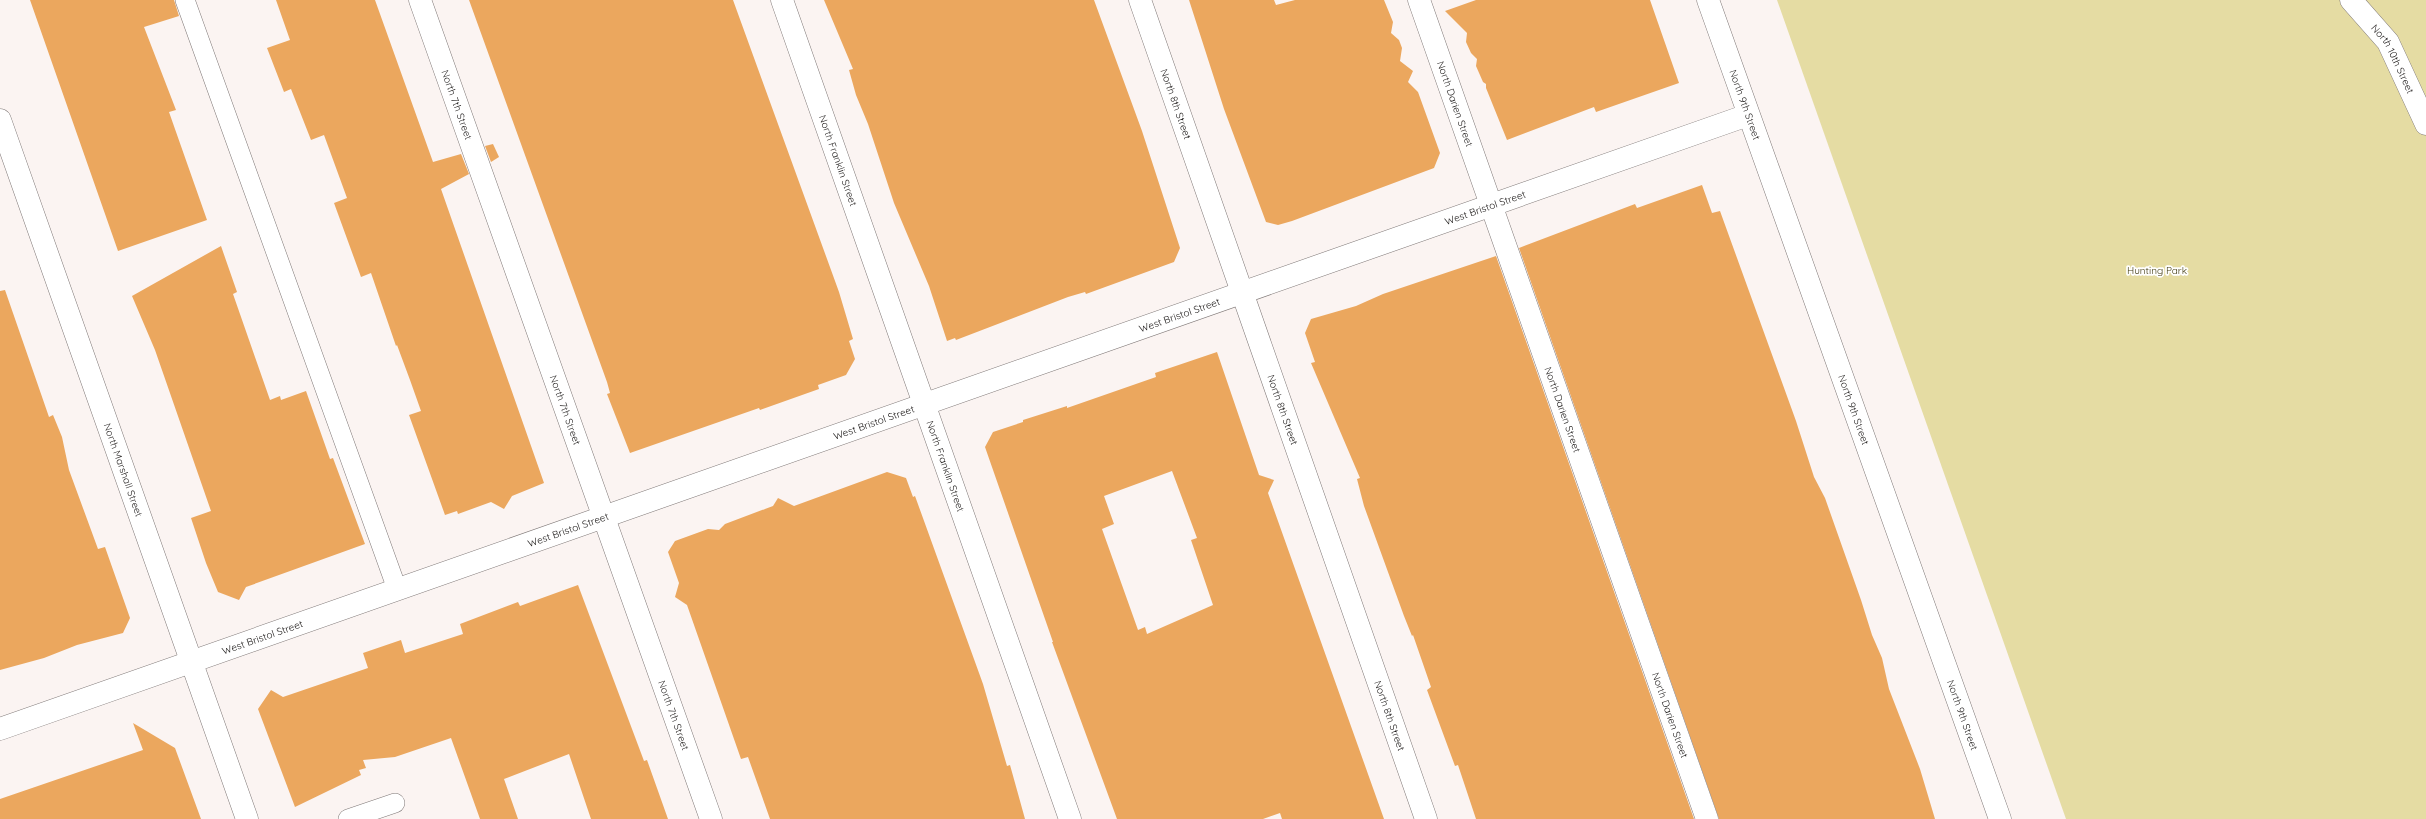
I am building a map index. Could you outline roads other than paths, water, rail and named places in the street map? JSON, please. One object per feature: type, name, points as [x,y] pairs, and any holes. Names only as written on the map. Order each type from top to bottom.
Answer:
[{"type":"street","name":"North 7th Street","points":[[420,0],[711,819]]},
{"type":"street","name":"North Franklin Street","points":[[782,0],[1070,819]]},
{"type":"street","name":"North 8th Street","points":[[1140,0],[1426,819]]},
{"type":"street","name":"North Darien Street","points":[[1419,0],[1707,819]]},
{"type":"street","name":"North 9th Street","points":[[1708,0],[2000,819]]},
{"type":"street","name":"North 10th Street","points":[[2351,0],[2388,42],[2426,124]]},
{"type":"street","name":"West Bristol Street","points":[[0,729],[1748,115]]},
{"type":"street","name":"North Marshall Street","points":[[0,120],[247,819]]},
{"type":"lane","points":[[185,0],[397,589]]},
{"type":"lane","points":[[348,819],[395,803]]},
{"type":"park label","name":"Hunting Park","points":[[2157,270]]}]
